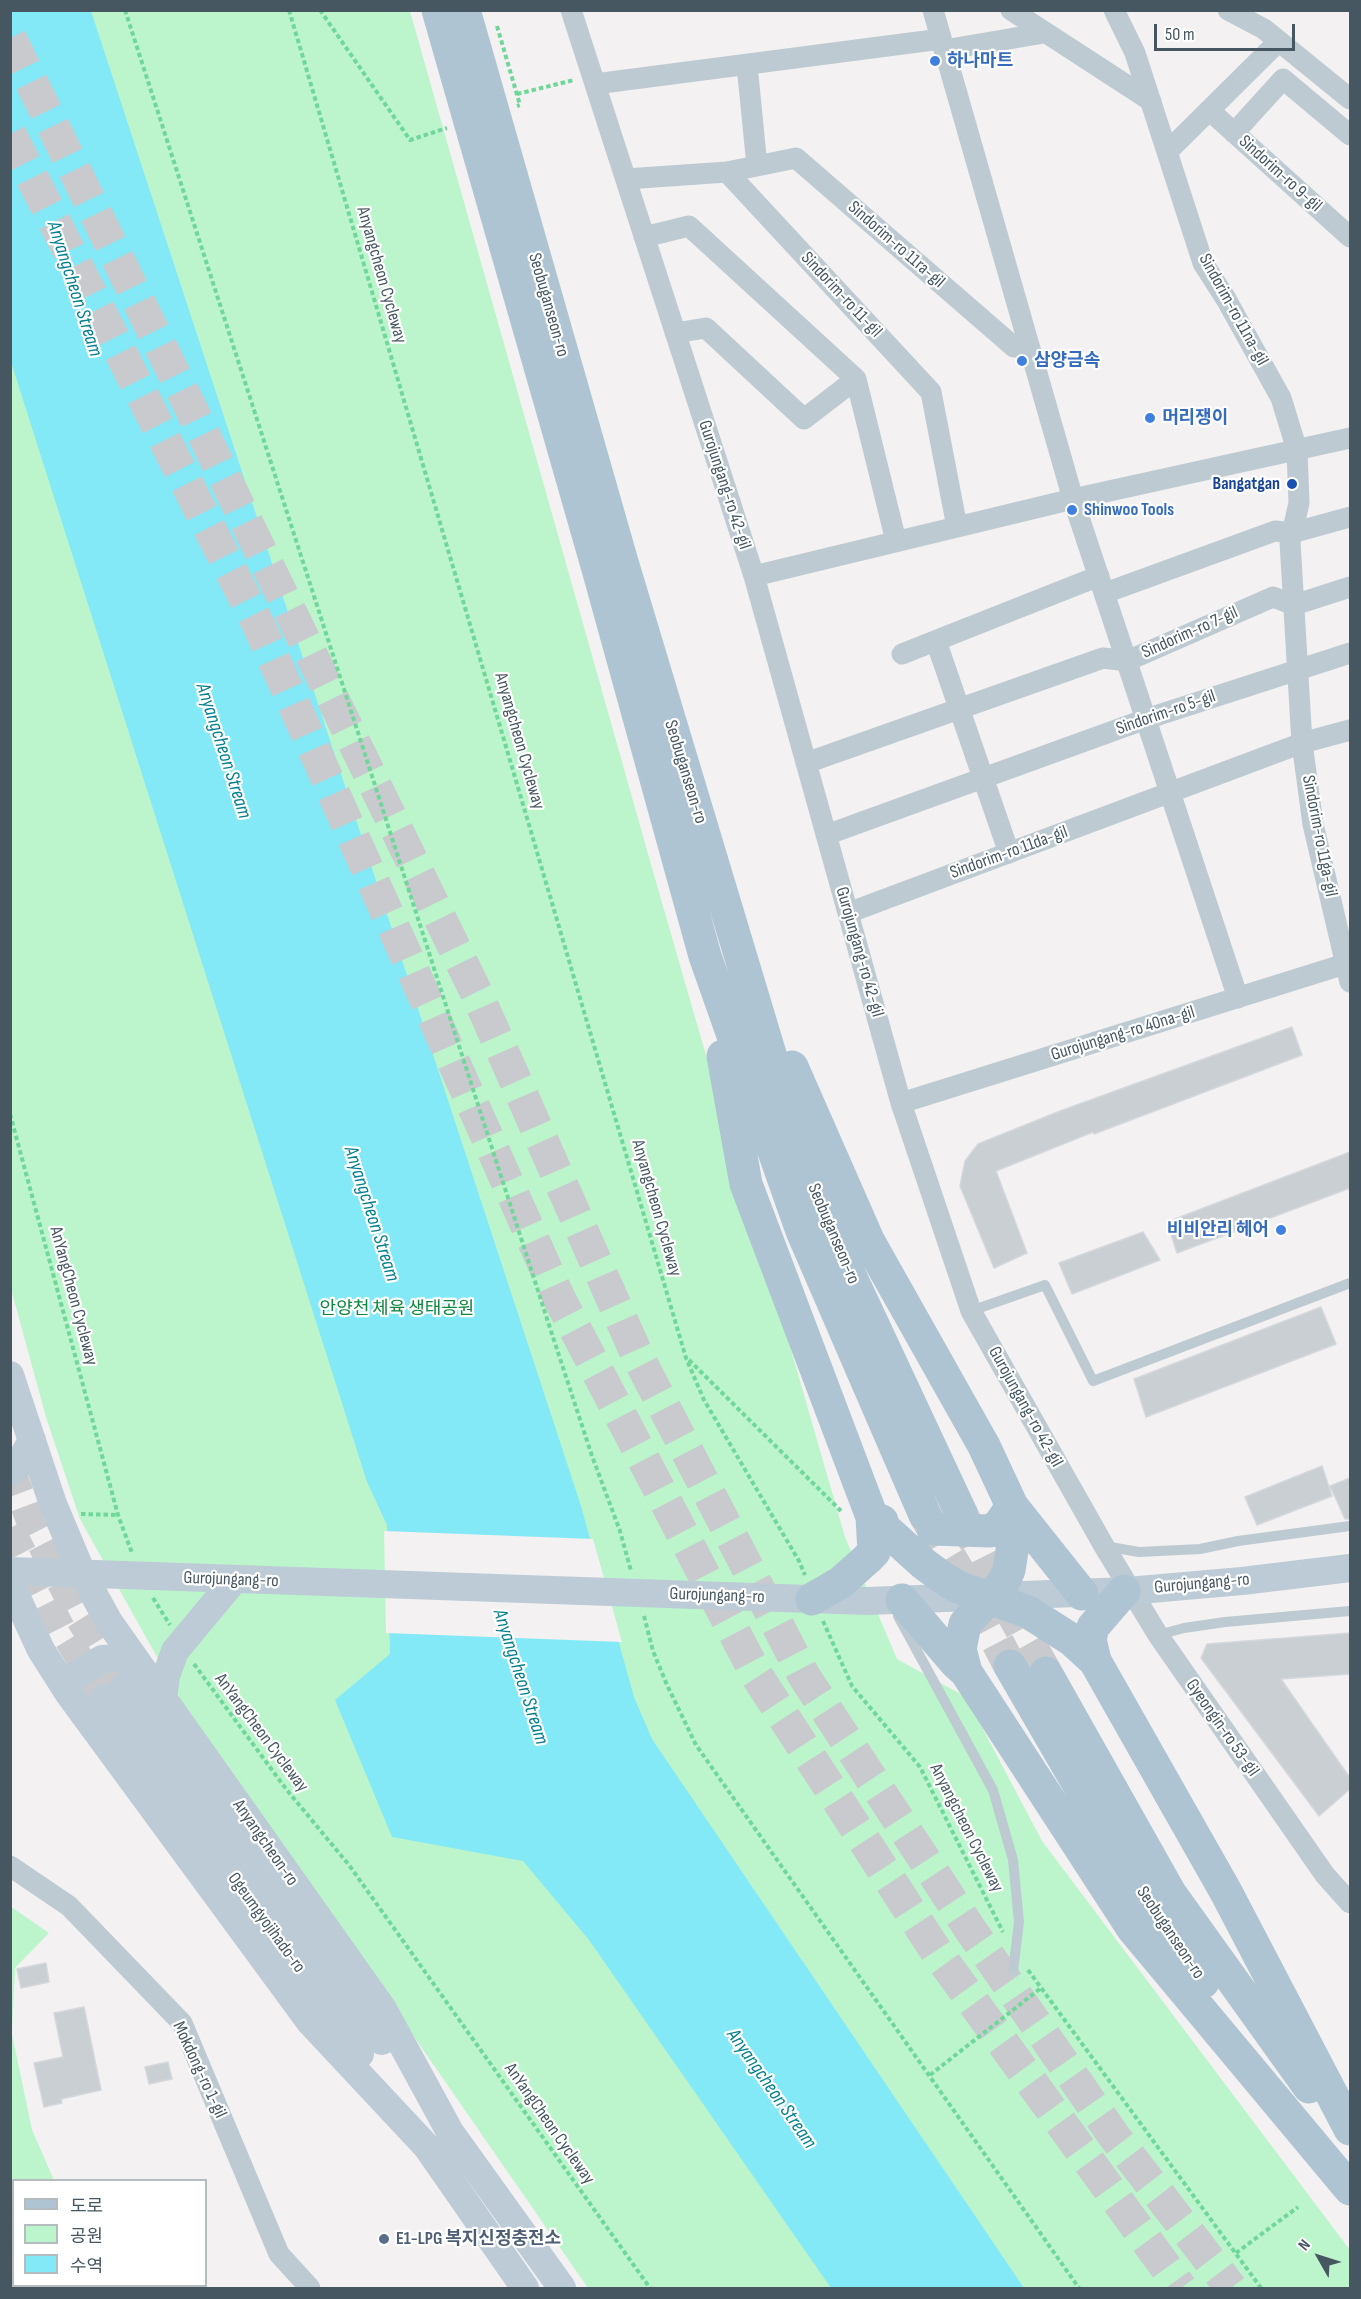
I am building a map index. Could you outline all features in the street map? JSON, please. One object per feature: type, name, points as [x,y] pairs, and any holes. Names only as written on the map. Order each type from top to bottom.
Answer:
[{"type":"main road","name":"Seobuganseon-ro","points":[[438,10],[598,569],[705,956],[802,1231],[925,1515]]},
{"type":"main road","name":"Seobuganseon-ro","points":[[464,10],[619,551],[795,1137],[825,1222],[961,1513]]},
{"type":"main road","points":[[735,939],[868,1240],[984,1446],[1012,1506],[1087,1594]]},
{"type":"main road","points":[[705,956],[746,1184],[857,1514],[874,1552],[840,1583],[813,1598]]},
{"type":"main road","name":"Anyangcheon-ro","points":[[10,1376],[52,1504],[82,1573],[109,1622],[122,1684],[165,1687],[383,2009],[438,2140],[525,2289]]},
{"type":"main road","points":[[10,1472],[16,1469],[32,1440]]},
{"type":"main road","points":[[857,1514],[902,1528],[990,1531],[999,1525],[1012,1506]]},
{"type":"main road","points":[[966,1672],[960,1649],[965,1624],[1003,1583],[1009,1570],[1012,1551],[1012,1506]]},
{"type":"main road","points":[[857,1514],[943,1578],[958,1587],[1028,1612],[1072,1640],[1095,1661]]},
{"type":"main road","name":"Gurojungang-ro","points":[[10,1571],[886,1600],[1087,1594],[1242,1581],[1350,1568]]},
{"type":"main road","points":[[165,1687],[175,1651],[234,1580]]},
{"type":"main road","name":"Anyangcheon-ro","points":[[10,1583],[41,1650],[69,1694],[310,2022],[438,2140],[562,2289]]},
{"type":"main road","points":[[1124,1591],[1093,1627],[1090,1639],[1095,1661],[1226,1892],[1350,2129]]},
{"type":"main road","points":[[886,1600],[966,1672],[1133,1929],[1350,2188]]},
{"type":"main road","points":[[10,1623],[41,1650]]},
{"type":"main road","points":[[966,1672],[970,1663],[977,1660],[1076,1655],[1095,1661]]},
{"type":"main road","points":[[69,1694],[69,1684],[73,1677],[102,1659],[118,1658],[122,1684]]},
{"type":"main road","name":"Seobuganseon-ro","points":[[1010,1666],[1149,1906],[1350,2188]]},
{"type":"main road","name":"Seobuganseon-ro","points":[[1046,1673],[1170,1893],[1350,2144]]},
{"type":"main road","name":"Ogeumgyojihado-ro","points":[[122,1684],[438,2140]]},
{"type":"street","name":"Gurojungang-ro 42-gil","points":[[571,10],[754,576],[901,1103],[971,1311],[1104,1546]]},
{"type":"street","points":[[933,10],[1073,499],[1238,998]]},
{"type":"street","points":[[1011,10],[1151,101]]},
{"type":"street","name":"Sindorim-ro 11na-gil","points":[[1114,10],[1135,53],[1203,263],[1226,299],[1281,398],[1297,450]]},
{"type":"street","points":[[1228,10],[1264,29],[1350,99]]},
{"type":"street","points":[[594,80],[1044,33]]},
{"type":"street","points":[[1167,152],[1279,41]]},
{"type":"street","points":[[747,65],[757,166]]},
{"type":"street","points":[[1234,133],[1282,80],[1350,135]]},
{"type":"street","name":"Sindorim-ro 9-gil","points":[[1209,110],[1350,237]]},
{"type":"street","name":"Sindorim-ro 11ra-gil","points":[[727,172],[796,158],[1014,347],[1030,348]]},
{"type":"street","points":[[626,179],[727,172]]},
{"type":"street","name":"Sindorim-ro 11-gil","points":[[727,172],[932,392],[957,527]]},
{"type":"street","points":[[644,237],[689,226],[856,379],[896,541]]},
{"type":"street","points":[[675,333],[706,328],[804,419],[856,379]]},
{"type":"street","points":[[754,576],[1073,499],[1350,438]]},
{"type":"street","name":"Sindorim-ro 11ga-gil","points":[[1297,450],[1299,502],[1290,542],[1302,743],[1313,824],[1348,973]]},
{"type":"street","points":[[902,654],[1102,585],[1275,531],[1292,533],[1350,517]]},
{"type":"street","name":"Sindorim-ro 7-gil","points":[[806,763],[1103,658],[1127,661],[1273,597],[1294,605],[1350,587]]},
{"type":"street","points":[[936,641],[1010,853]]},
{"type":"street","name":"Sindorim-ro 5-gil","points":[[826,835],[1146,719],[1350,653]]},
{"type":"street","points":[[1302,743],[1350,730]]},
{"type":"street","name":"Sindorim-ro 11da-gil","points":[[848,913],[1302,743]]},
{"type":"street","name":"Gurojungang-ro 40na-gil","points":[[901,1103],[1238,998],[1348,973]]},
{"type":"street","name":"Gyeongin-ro 53-gil","points":[[1104,1546],[1158,1635],[1325,1875],[1350,1903]]},
{"type":"street","name":"Mokdong-ro 1-gil","points":[[10,1866],[69,1906],[182,2023],[279,2254],[310,2289]]},
{"type":"lane","points":[[971,1311],[1045,1285],[1093,1381],[1350,1283]]},
{"type":"lane","points":[[1104,1546],[1139,1552],[1200,1549],[1238,1541],[1350,1526]]},
{"type":"lane","points":[[886,1600],[993,1790],[1013,1860],[1019,1922],[1013,1971]]},
{"type":"lane","points":[[1158,1635],[1184,1628],[1225,1622],[1350,1611]]},
{"type":"path","points":[[125,10],[581,1424],[620,1531]]},
{"type":"path","name":"Anyangcheon Cycleway","points":[[289,10],[686,1358],[704,1400],[799,1561],[852,1686],[920,1767],[1008,1944],[1261,2289]]},
{"type":"path","points":[[320,10],[410,140]]},
{"type":"path","points":[[530,91],[594,80]]},
{"type":"path","name":"AnYangCheon Cycleway","points":[[10,1114],[118,1515],[134,1558]]},
{"type":"path","points":[[686,1358],[857,1514]]},
{"type":"path","points":[[71,1514],[118,1515]]},
{"type":"path","points":[[148,1589],[171,1626]]},
{"type":"path","points":[[653,1650],[696,1745],[1079,2289]]},
{"type":"path","name":"AnYangCheon Cycleway","points":[[193,1663],[286,1789],[349,1865],[650,2289]]},
{"type":"path","points":[[930,2075],[1041,1988]]},
{"type":"path","points":[[1236,2253],[1298,2207]]},
{"type":"green space","name":"안양천 체육 생태공원","points":[[11,11],[410,11],[654,875],[845,1537],[897,1659],[966,1697],[1042,1841],[1350,2250],[1350,2288],[588,2288],[181,1700],[80,1519],[46,1417],[11,1289]]},
{"type":"green space","points":[[10,1906],[49,1933],[15,1968],[12,2034],[32,2130],[54,2179],[12,2179],[12,2287],[190,2288],[11,2288]]},
{"type":"water","name":"Anyangcheon Stream","points":[[10,11],[91,11],[581,1506],[634,1697],[652,1739],[1024,2288],[831,2288],[589,1940],[523,1861],[392,1837],[335,1700],[390,1654],[387,1525],[367,1482],[11,362]]},
{"type":"pier","points":[[384,1531],[593,1539],[622,1642],[386,1633]]},
{"type":"building","points":[[1292,1027],[1302,1055],[1094,1134],[1093,1132],[996,1171],[1027,1253],[994,1268],[960,1186],[965,1161],[978,1144],[1060,1111]]},
{"type":"building","points":[[1350,1152],[1350,1188],[1177,1253],[1167,1222]]},
{"type":"building","points":[[1143,1232],[1160,1260],[1072,1294],[1059,1263]]},
{"type":"building","points":[[1321,1307],[1336,1344],[1146,1417],[1134,1379]]},
{"type":"building","points":[[1322,1466],[1332,1496],[1257,1525],[1245,1497]]},
{"type":"building","points":[[1350,1478],[1350,1519],[1345,1519],[1330,1486]]},
{"type":"building","points":[[1350,1633],[1350,1674],[1281,1679],[1350,1778],[1350,1789],[1319,1816],[1201,1658],[1207,1644]]},
{"type":"building","points":[[46,1963],[49,1982],[21,1988],[17,1969]]},
{"type":"building","points":[[84,2007],[101,2090],[61,2099],[62,2103],[44,2107],[34,2063],[63,2057],[54,2013]]},
{"type":"building","points":[[168,2062],[172,2079],[149,2084],[145,2067]]},
{"type":"tunnel","points":[[10,38],[477,994],[638,1357],[804,1676],[972,1932],[1114,2136],[1231,2288]]},
{"type":"tunnel","points":[[10,134],[259,626],[559,1298],[757,1676],[936,1951],[1181,2288]]},
{"type":"tunnel","points":[[10,1467],[32,1526],[79,1618],[123,1688]]},
{"type":"tunnel","points":[[961,1513],[1001,1593],[1046,1673]]},
{"type":"tunnel","points":[[925,1515],[978,1605],[1010,1666]]},
{"type":"tunnel","points":[[10,1528],[61,1628],[104,1698]]},
{"type":"place","name":"하나마트","points":[[935,61]]},
{"type":"place","name":"삼양금속","points":[[1022,361]]},
{"type":"place","name":"머리쟁이","points":[[1150,418]]},
{"type":"place","name":"Bangatgan","points":[[1292,484]]},
{"type":"place","name":"Shinwoo Tools","points":[[1072,510]]},
{"type":"place","name":"비비안리 헤어","points":[[1281,1230]]},
{"type":"place","name":"E1-LPG 복지신정충전소","points":[[384,2239]]}]
